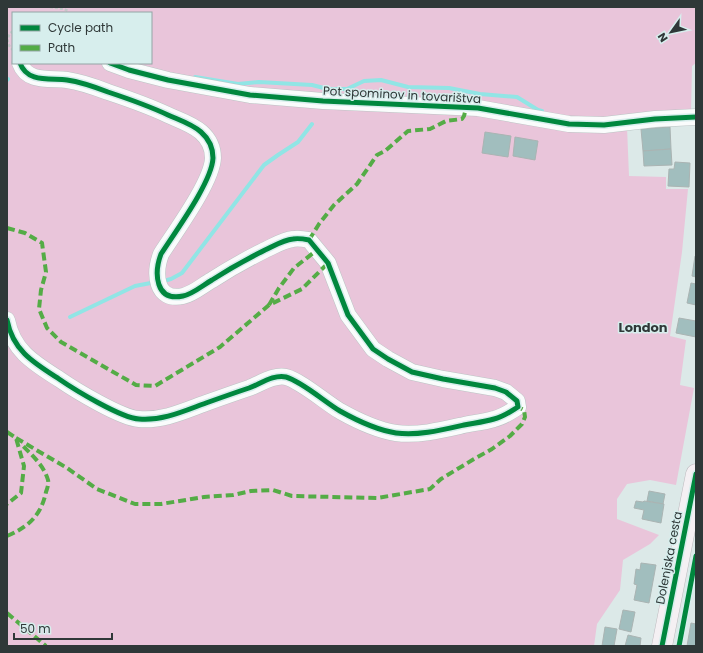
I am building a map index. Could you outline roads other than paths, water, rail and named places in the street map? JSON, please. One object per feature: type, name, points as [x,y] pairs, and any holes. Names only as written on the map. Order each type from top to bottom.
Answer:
[{"type":"main road","name":"Dolenjska cesta","points":[[662,646],[696,474]]},
{"type":"street","points":[[7,320],[13,340],[21,351],[33,362],[72,388],[119,413],[138,420],[155,419],[173,415],[254,386],[271,378],[285,377],[299,384],[340,411],[370,425],[394,432],[411,434],[494,420],[506,415],[518,407],[516,401],[506,392],[495,388],[443,380],[412,372],[373,349],[348,315],[328,263],[309,240],[294,239],[280,243],[239,263],[198,289],[184,296],[174,297],[165,293],[158,285],[156,275],[157,263],[209,176],[213,160],[209,141],[200,131],[189,124],[142,103],[68,80],[35,77],[26,74],[20,64]]},
{"type":"street","name":"Pot spominov in tovarištva","points":[[113,64],[168,80],[250,95],[323,101],[478,108],[569,124],[604,125],[655,119],[696,117]]},
{"type":"waterway","points":[[195,77],[238,84],[259,82],[312,85],[328,89],[347,89],[364,81],[381,80],[408,87],[449,88],[480,94],[517,97],[542,111]]},
{"type":"waterway","points":[[163,281],[171,279],[182,273],[264,165],[298,142],[312,124]]},
{"type":"waterway","points":[[70,317],[135,286],[156,282]]},
{"type":"district","name":"London","points":[[643,327]]}]
